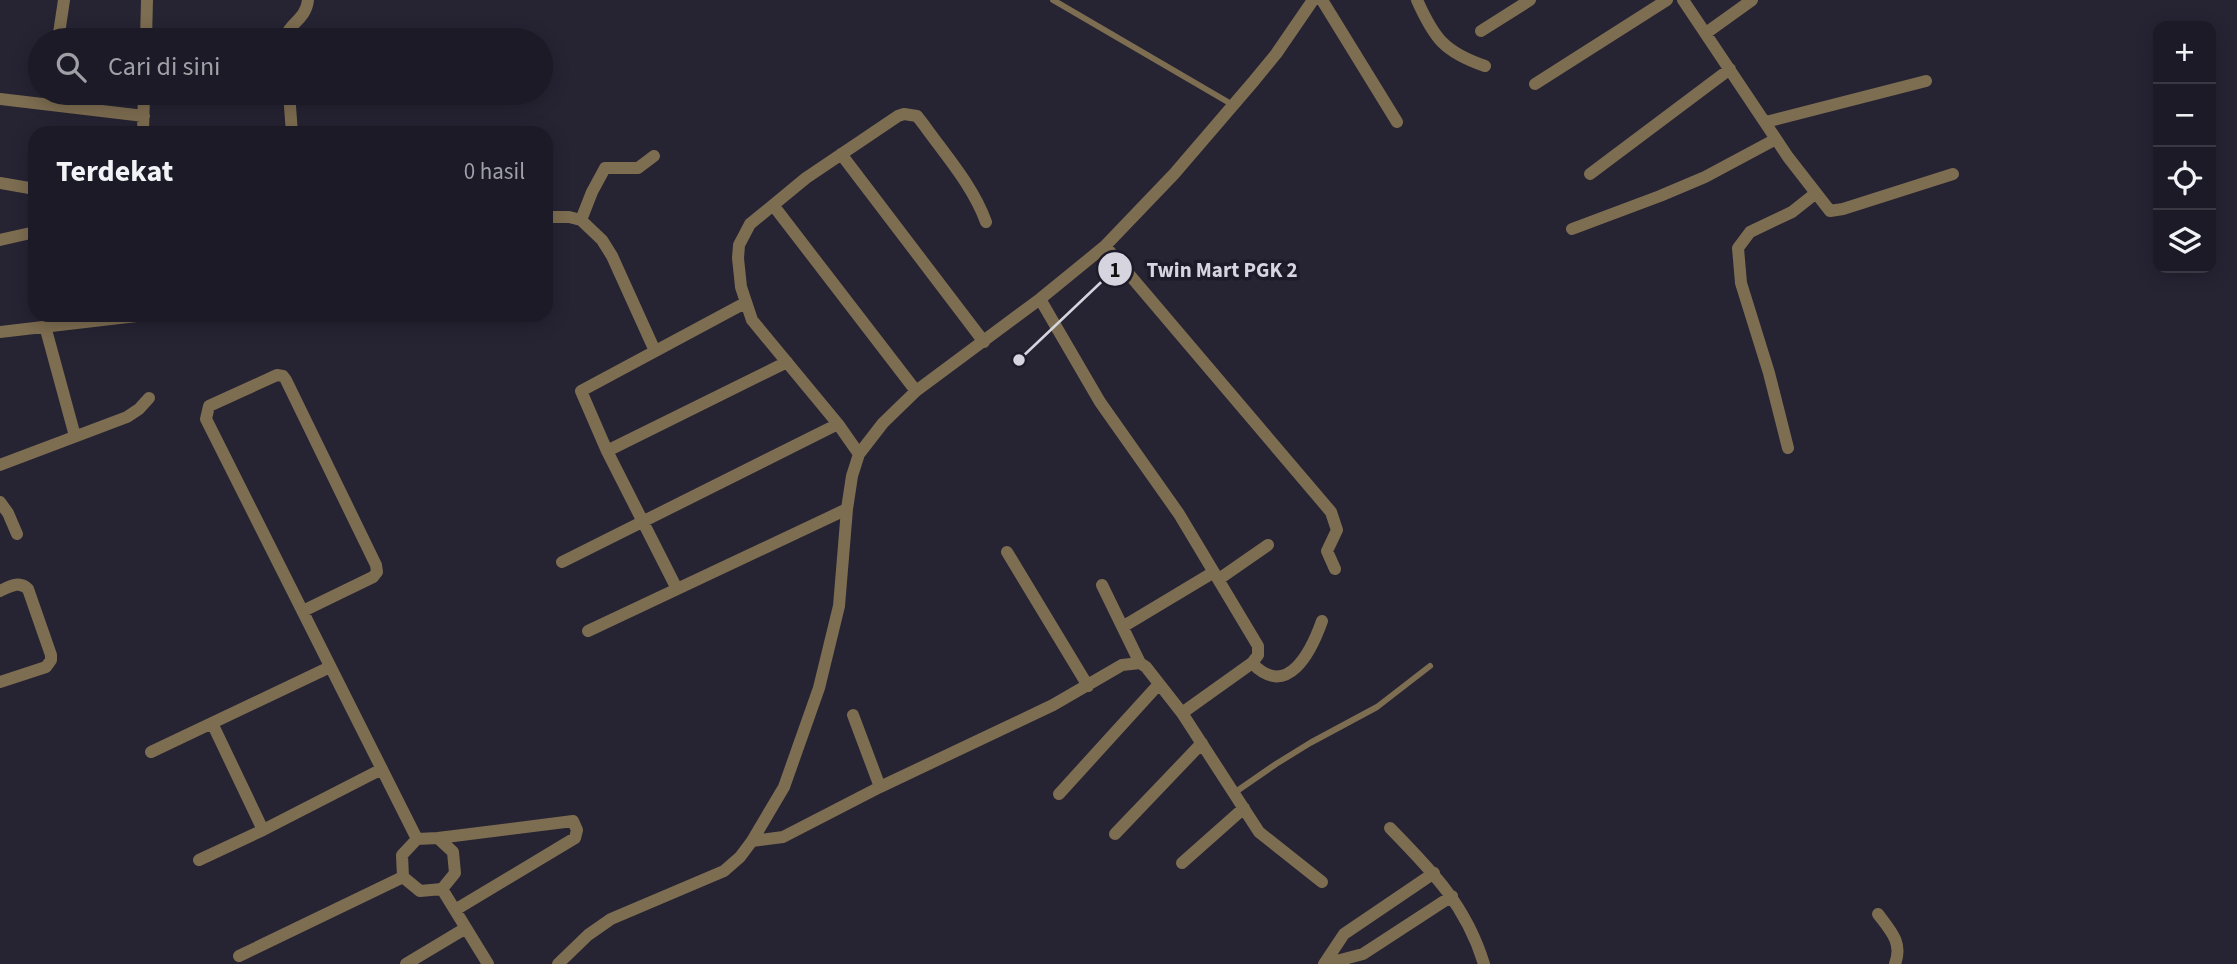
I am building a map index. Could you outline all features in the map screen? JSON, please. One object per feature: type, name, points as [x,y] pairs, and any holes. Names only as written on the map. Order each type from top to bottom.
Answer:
[{"type":"street","points":[[60,28],[64,0]]},
{"type":"street","points":[[146,28],[147,0]]},
{"type":"street","points":[[291,28],[304,15],[308,0]]},
{"type":"street","points":[[558,964],[588,935],[611,919],[724,871],[752,841],[784,787],[819,688],[839,606],[852,475],[859,454],[883,423],[916,391],[984,342],[1105,246],[1174,174],[1276,54],[1312,0]]},
{"type":"street","points":[[1322,0],[1397,122]]},
{"type":"street","points":[[1417,0],[1428,25],[1452,52],[1485,66]]},
{"type":"street","points":[[1481,31],[1530,0]]},
{"type":"street","points":[[1535,84],[1667,0]]},
{"type":"street","points":[[1683,0],[1776,139],[1830,211],[1953,174]]},
{"type":"street","points":[[1706,33],[1752,0]]},
{"type":"street","points":[[1590,174],[1730,69]]},
{"type":"street","points":[[1766,122],[1926,81]]},
{"type":"street","points":[[0,99],[28,99]]},
{"type":"street","points":[[83,105],[144,116]]},
{"type":"street","points":[[144,105],[144,126]]},
{"type":"street","points":[[290,105],[291,126]]},
{"type":"street","points":[[859,454],[838,424],[752,320],[745,303],[739,271],[739,246],[750,224],[806,178],[904,114],[917,116],[970,190],[981,208],[985,222]]},
{"type":"street","points":[[1572,229],[1704,177],[1776,139]]},
{"type":"street","points":[[841,154],[984,342]]},
{"type":"street","points":[[581,220],[592,192],[606,168],[638,168],[654,156]]},
{"type":"street","points":[[0,183],[28,188]]},
{"type":"street","points":[[1788,448],[1769,373],[1741,283],[1738,248],[1750,232],[1791,212],[1816,193]]},
{"type":"street","points":[[773,205],[916,391]]},
{"type":"street","points":[[553,217],[581,220],[602,240],[612,256],[655,351]]},
{"type":"street","points":[[0,240],[28,234]]},
{"type":"street","points":[[1105,246],[1331,512],[1337,530],[1327,551],[1335,569]]},
{"type":"street","points":[[1040,299],[1100,402],[1179,514],[1258,646],[1258,655],[1252,663],[1182,713]]},
{"type":"street","points":[[677,589],[607,451],[581,391],[745,303]]},
{"type":"street","points":[[0,332],[81,322]]},
{"type":"street","points":[[45,326],[75,436]]},
{"type":"street","points":[[607,451],[787,362]]},
{"type":"street","points":[[303,611],[373,577],[377,572],[286,380],[277,375],[209,406],[205,419],[417,839]]},
{"type":"street","points":[[0,465],[127,417],[149,398]]},
{"type":"street","points":[[562,562],[838,424]]},
{"type":"street","points":[[0,502],[17,534]]},
{"type":"street","points":[[588,631],[847,509]]},
{"type":"street","points":[[1124,626],[1268,545]]},
{"type":"street","points":[[1007,552],[1088,687]]},
{"type":"street","points":[[0,591],[17,584],[25,586],[51,655],[46,667],[0,682]]},
{"type":"street","points":[[1102,585],[1140,663],[1182,713],[1244,808],[1267,839],[1322,882]]},
{"type":"street","points":[[1252,663],[1267,676],[1278,677],[1291,671],[1300,665],[1308,653],[1322,621]]},
{"type":"street","points":[[752,841],[783,837],[1088,687],[1122,666],[1140,663]]},
{"type":"street","points":[[151,752],[330,667]]},
{"type":"street","points":[[1059,794],[1159,684]]},
{"type":"street","points":[[853,715],[880,788]]},
{"type":"street","points":[[212,723],[263,830]]},
{"type":"street","points":[[1115,834],[1202,743]]},
{"type":"street","points":[[199,860],[382,769]]},
{"type":"street","points":[[1182,863],[1244,808]]},
{"type":"street","points":[[438,838],[453,852],[455,873],[442,889],[420,891],[403,877],[402,855],[417,839],[573,821],[578,830],[575,838],[455,910]]},
{"type":"street","points":[[1390,828],[1434,873],[1452,896],[1465,917],[1484,964]]},
{"type":"street","points":[[1325,964],[1344,934],[1434,873]]},
{"type":"street","points":[[239,956],[403,877]]},
{"type":"street","points":[[442,889],[488,964]]},
{"type":"street","points":[[1325,964],[1363,954],[1452,896]]},
{"type":"street","points":[[1878,914],[1896,937],[1899,948],[1895,964]]},
{"type":"street","points":[[406,964],[466,928]]},
{"type":"lane","points":[[1053,0],[1233,105]]},
{"type":"lane","points":[[1234,793],[1310,743],[1377,707],[1430,666]]},
{"type":"place","name":"Twin Mart PGK 2","points":[[1019,360]]}]
